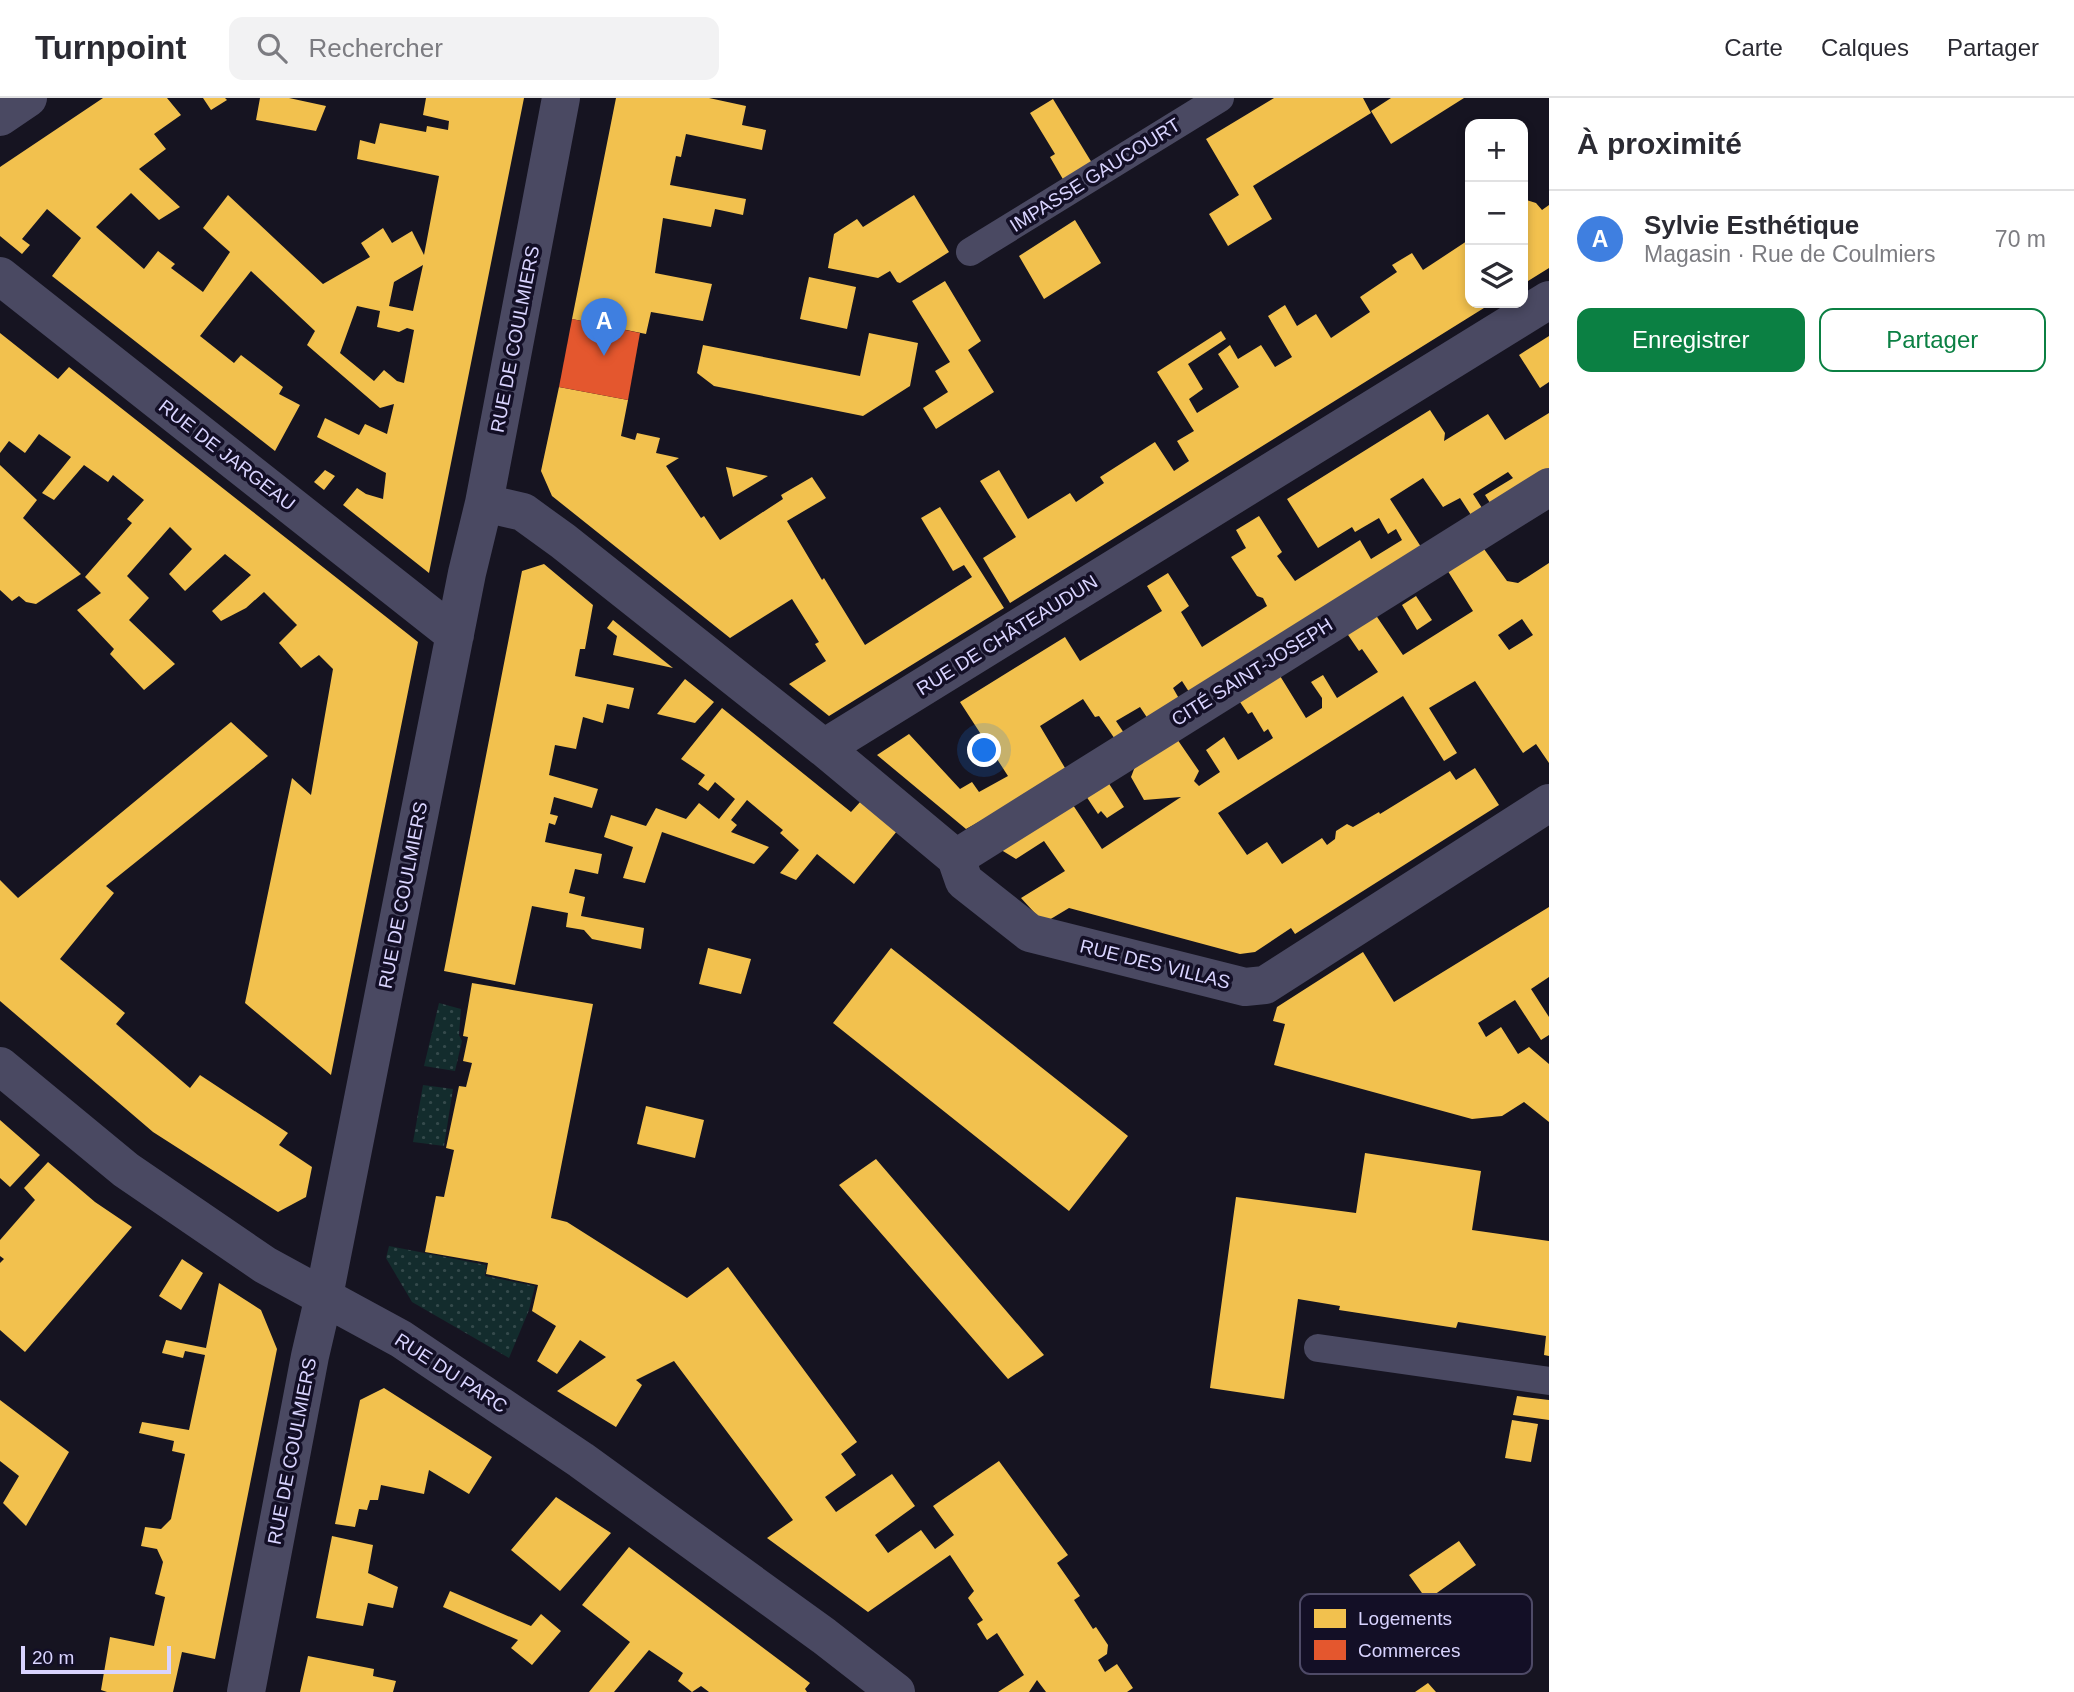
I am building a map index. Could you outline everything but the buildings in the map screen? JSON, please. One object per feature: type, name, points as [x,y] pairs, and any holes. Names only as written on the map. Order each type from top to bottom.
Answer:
[{"type":"street","points":[[0,117],[28,98]]},
{"type":"street","name":"RUE DE COULMIERS","points":[[246,1692],[310,1356],[484,503],[561,98]]},
{"type":"street","name":"RUE DE JARGEAU","points":[[0,276],[455,635]]},
{"type":"street","name":"RUE DE CHÂTEAUDUN","points":[[824,748],[1549,300]]},
{"type":"street","name":"CITÉ SAINT-JOSEPH","points":[[956,858],[1549,487]]},
{"type":"street","points":[[484,503],[523,512],[533,519],[824,748]]},
{"type":"street","name":"RUE DES VILLAS","points":[[824,748],[956,858],[964,881],[1030,933],[1245,987],[1265,985],[1549,803]]},
{"type":"street","name":"RUE DU PARC","points":[[0,1066],[126,1170],[265,1265],[401,1339],[581,1460],[824,1636],[896,1692]]},
{"type":"lane","name":"IMPASSE GAUCOURT","points":[[970,252],[1220,98]]},
{"type":"lane","points":[[1318,1348],[1549,1381]]},
{"type":"green space","points":[[439,1003],[461,1009],[459,1035],[462,1041],[455,1071],[424,1066]]},
{"type":"green space","points":[[423,1085],[453,1089],[444,1146],[413,1142]]},
{"type":"green space","points":[[389,1246],[486,1265],[485,1276],[535,1286],[529,1310],[509,1358],[412,1302],[386,1258]]},
{"type":"place","name":"Sylvie Esthétique","points":[[604,356]]}]
